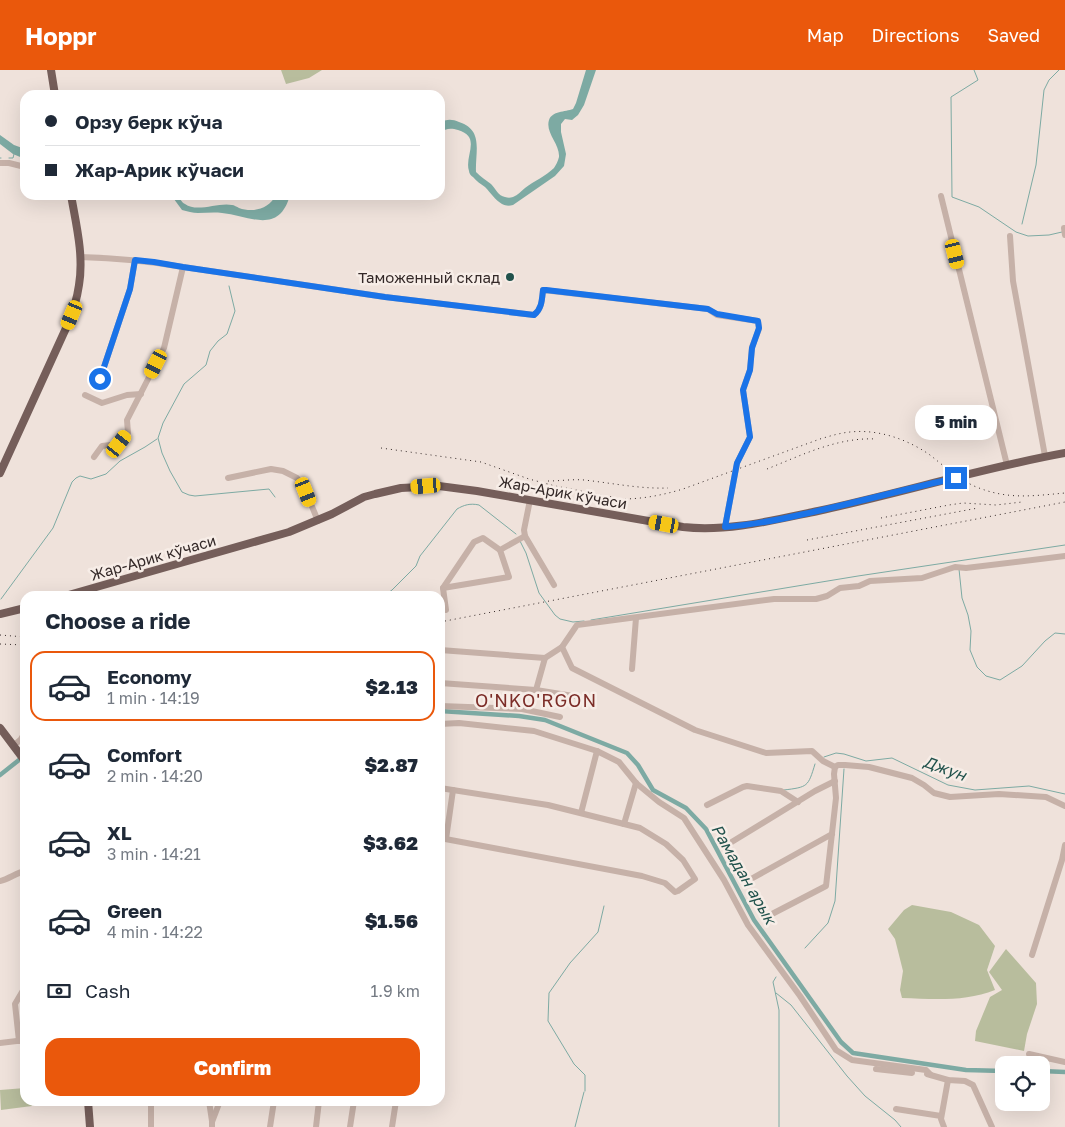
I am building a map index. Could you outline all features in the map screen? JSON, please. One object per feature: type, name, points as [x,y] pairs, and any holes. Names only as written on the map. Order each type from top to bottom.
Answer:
[{"type":"main road","points":[[51,70],[54,90]]},
{"type":"main road","points":[[1,468],[74,309],[80,285],[80,257],[72,200]]},
{"type":"main road","name":"Жар-Арик кўчаси","points":[[83,591],[289,532],[318,521],[364,497],[401,488],[439,486],[683,527],[725,527],[779,519],[841,506],[1045,456],[1065,453]]},
{"type":"main road","points":[[0,614],[20,609]]},
{"type":"main road","points":[[0,728],[20,755]]},
{"type":"main road","points":[[88,1106],[90,1127]]},
{"type":"street","points":[[0,163],[20,166]]},
{"type":"street","points":[[941,196],[1007,465]]},
{"type":"street","points":[[1010,236],[1013,281],[1045,456]]},
{"type":"street","points":[[80,257],[154,262],[375,296],[534,315],[538,312],[543,290],[708,309],[717,314],[758,321],[759,328],[752,348],[750,370],[743,390],[750,437],[737,463],[725,527]]},
{"type":"street","points":[[100,379],[130,289],[135,260]]},
{"type":"street","points":[[94,457],[102,446],[119,444],[128,433],[127,420],[164,348],[183,267]]},
{"type":"street","points":[[86,395],[102,403],[127,395],[141,394]]},
{"type":"street","points":[[228,478],[270,469],[283,471],[297,478],[306,492],[318,521]]},
{"type":"street","points":[[530,500],[524,530],[554,585]]},
{"type":"street","points":[[500,550],[526,536]]},
{"type":"street","points":[[442,588],[509,577],[500,550],[483,538],[474,542],[442,588],[443,591]]},
{"type":"street","points":[[445,650],[545,658],[562,647],[576,625],[774,599],[816,599],[827,596],[840,588],[859,586],[870,581],[922,578],[959,567],[966,568],[1065,556]]},
{"type":"street","points":[[445,604],[446,610]]},
{"type":"street","points":[[632,669],[636,618]]},
{"type":"street","points":[[562,647],[572,668],[695,730],[766,753],[812,751],[823,761],[835,767],[838,765],[869,766],[912,778],[934,794],[950,797],[1030,795],[1046,797],[1065,806]]},
{"type":"street","points":[[536,690],[545,658]]},
{"type":"street","points":[[445,683],[536,690],[573,696]]},
{"type":"street","points":[[445,706],[522,709],[560,717]]},
{"type":"street","points":[[445,724],[459,723],[534,731],[597,751],[619,762],[636,783],[659,802],[684,818],[724,880],[748,925],[800,996],[836,1050],[852,1060],[926,1070],[930,1075]]},
{"type":"street","points":[[15,749],[20,741]]},
{"type":"street","points":[[581,813],[597,751]]},
{"type":"street","points":[[772,914],[826,886],[836,798],[835,767]]},
{"type":"street","points":[[730,843],[815,791],[835,781]]},
{"type":"street","points":[[624,824],[636,783]]},
{"type":"street","points":[[707,805],[747,786],[781,791],[798,802]]},
{"type":"street","points":[[445,789],[548,805],[640,828],[666,844],[683,860],[694,880],[675,892],[665,883],[642,876],[445,839]]},
{"type":"street","points":[[445,829],[453,790]]},
{"type":"street","points":[[751,879],[832,834]]},
{"type":"street","points":[[1032,954],[1065,845]]},
{"type":"street","points":[[0,881],[20,873]]},
{"type":"street","points":[[20,996],[15,1004],[20,1030]]},
{"type":"street","points":[[0,1043],[20,1041]]},
{"type":"street","points":[[1029,1054],[1065,1062]]},
{"type":"street","points":[[876,1069],[930,1075],[948,1080],[966,1080],[973,1086],[992,1127]]},
{"type":"street","points":[[944,1127],[941,1116],[948,1080]]},
{"type":"street","points":[[151,1106],[151,1127]]},
{"type":"street","points":[[210,1106],[212,1125]]},
{"type":"street","points":[[212,1125],[218,1106]]},
{"type":"street","points":[[270,1127],[273,1106]]},
{"type":"street","points":[[316,1127],[318,1106]]},
{"type":"street","points":[[350,1127],[353,1106]]},
{"type":"street","points":[[392,1127],[395,1106]]},
{"type":"street","points":[[896,1109],[941,1116]]},
{"type":"green space","points":[[281,70],[322,70],[309,78],[286,84]]},
{"type":"green space","points":[[912,905],[951,912],[979,925],[995,946],[987,970],[995,990],[961,998],[902,998],[900,990],[903,971],[895,939],[888,929],[904,910]]},
{"type":"green space","points":[[1006,949],[1036,983],[1037,1004],[1027,1034],[1024,1051],[975,1041],[976,1031],[990,997],[1002,990],[989,972]]},
{"type":"green space","points":[[20,1088],[20,1106],[32,1106],[1,1110],[0,1090]]},
{"type":"water","points":[[586,70],[596,70],[584,105],[578,115],[572,120],[565,119],[561,124],[566,154],[564,166],[555,176],[513,205],[502,204],[470,174],[468,165],[471,142],[469,137],[458,130],[445,130],[445,121],[454,120],[472,130],[477,142],[476,172],[501,195],[508,198],[513,197],[554,168],[559,152],[549,129],[549,120],[556,113],[573,109]]},
{"type":"water","points":[[0,135],[20,147],[20,157],[13,154],[0,144]]},
{"type":"water","points":[[175,200],[181,200],[190,207],[195,208],[226,204],[255,210],[265,207],[273,200],[288,200],[279,215],[271,219],[262,220],[222,213],[196,213],[182,210]]},
{"type":"waterway","points":[[974,70],[978,80],[951,97],[952,197],[979,207],[1016,232],[1028,236],[1062,232]]},
{"type":"waterway","points":[[1022,224],[1036,165],[1044,90],[1049,80],[1059,70]]},
{"type":"waterway","points":[[9,158],[13,158],[14,154]]},
{"type":"waterway","points":[[229,286],[235,311],[227,334],[210,351],[206,365],[184,384],[163,423],[158,438],[162,453],[182,492],[195,496],[269,489],[275,497]]},
{"type":"waterway","points":[[1,599],[53,528],[72,482],[80,476],[91,479],[106,474],[120,461],[157,439]]},
{"type":"waterway","points":[[391,591],[416,566],[420,556],[457,509],[465,505],[479,505],[516,534]]},
{"type":"waterway","points":[[520,541],[526,553],[539,593],[555,615],[560,619],[573,622],[584,621]]},
{"type":"waterway","points":[[591,620],[858,576],[1065,545]]},
{"type":"waterway","points":[[959,569],[962,598],[971,631],[970,650],[977,667],[986,676],[1000,680],[1022,666],[1055,633],[1065,634]]},
{"type":"waterway","name":"Рамадан арык","points":[[445,711],[519,716],[545,720],[627,753],[638,765],[653,790],[686,808],[706,829],[754,920],[841,1042],[853,1053],[966,1070],[995,1071]]},
{"type":"waterway","name":"Джун","points":[[824,757],[836,753],[866,761],[892,758],[948,785],[975,790],[1029,786],[1065,794]]},
{"type":"waterway","points":[[0,775],[20,759]]},
{"type":"waterway","name":"Джун","points":[[784,790],[803,787],[811,777],[815,764]]},
{"type":"waterway","points":[[805,948],[828,923],[835,901],[844,769]]},
{"type":"waterway","points":[[585,1091],[585,1075],[574,1064],[548,1021],[549,993],[570,963],[598,932],[604,906]]},
{"type":"waterway","points":[[776,977],[773,982],[779,1010],[779,1127]]},
{"type":"waterway","points":[[776,993],[791,1005],[865,1096],[901,1127]]},
{"type":"waterway","name":"Рамадан арык","points":[[1050,1071],[1065,1072]]},
{"type":"waterway","points":[[575,1127],[584,1092]]},
{"type":"railway","points":[[381,448],[481,462],[555,486],[630,499],[683,489],[820,439],[842,433],[861,431],[892,436],[912,444],[962,479],[986,490],[1019,496],[1065,493]]},
{"type":"railway","points":[[767,469],[834,444],[862,439],[876,439]]},
{"type":"railway","points":[[548,481],[584,480],[636,487],[668,488]]},
{"type":"railway","points":[[881,518],[963,503],[996,505],[1022,502]]},
{"type":"railway","points":[[445,621],[1065,502]]},
{"type":"railway","points":[[807,540],[978,508]]},
{"type":"railway","points":[[0,635],[20,637]]},
{"type":"railway","points":[[0,644],[20,645]]},
{"type":"place","name":"Таможенный склад","points":[[510,277]]},
{"type":"district","name":"O'NKO'RGON","points":[[536,700]]},
{"type":"route","points":[[100,379],[130,289],[135,260],[385,297],[534,315],[538,312],[543,290],[546,290],[708,309],[717,314],[758,321],[759,328],[752,348],[750,370],[743,390],[750,437],[737,463],[725,527],[779,519],[841,506],[956,478]]}]
